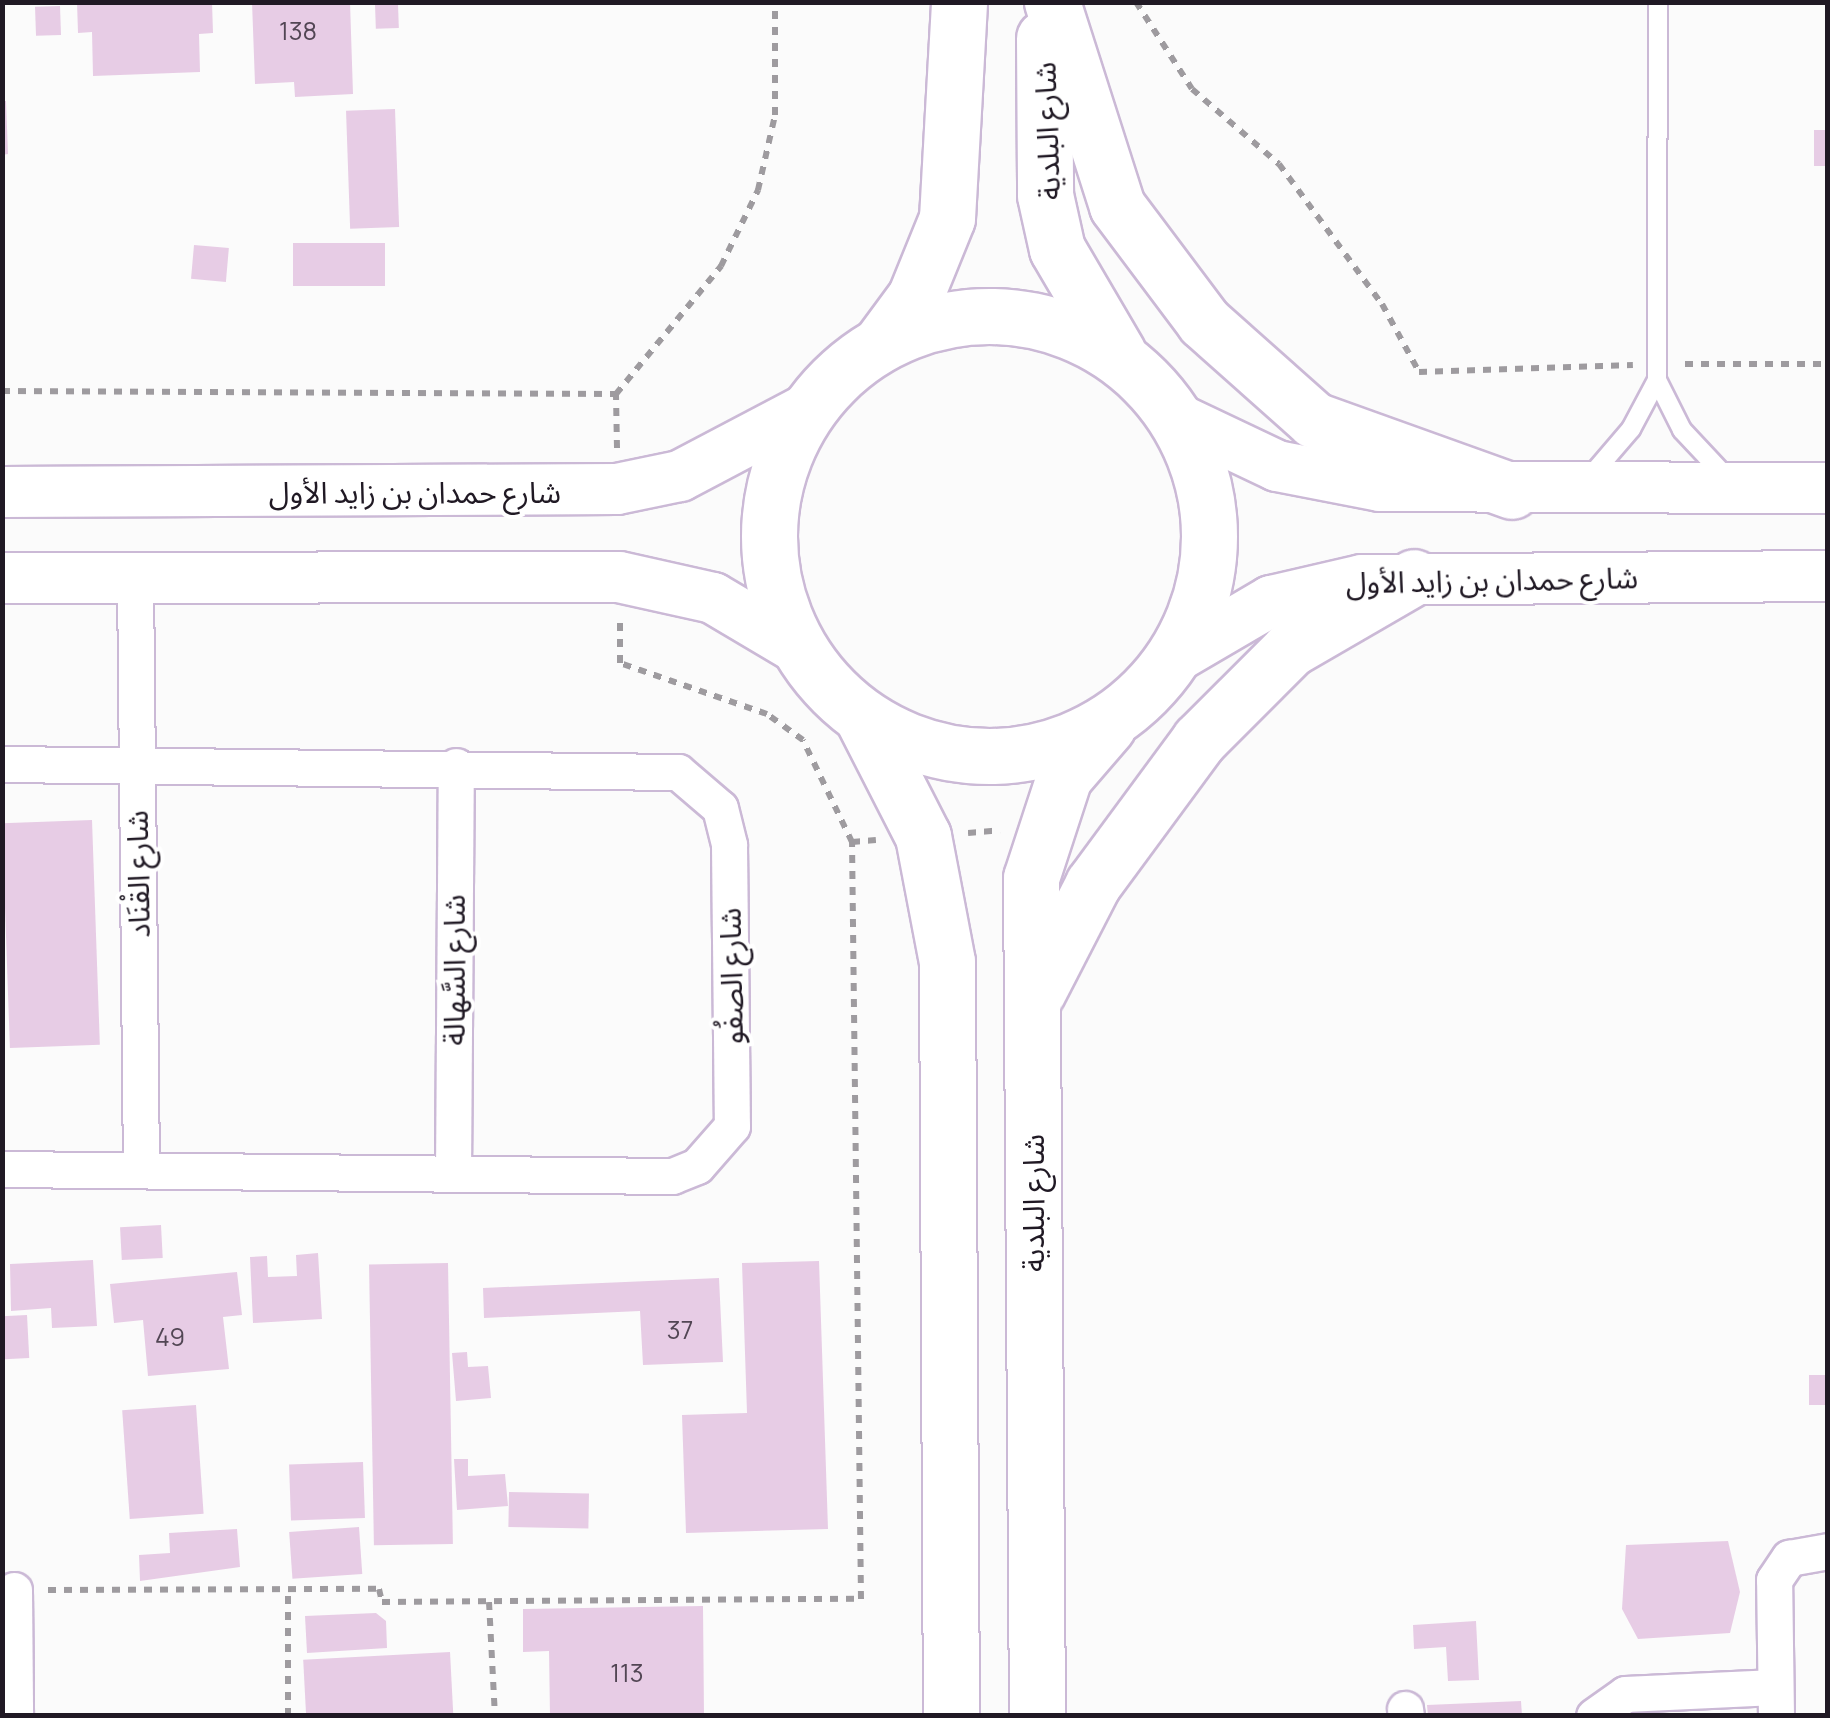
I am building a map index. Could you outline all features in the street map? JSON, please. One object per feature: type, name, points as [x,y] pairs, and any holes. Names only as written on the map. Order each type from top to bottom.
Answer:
[{"type":"main road","points":[[799,649],[775,586],[770,501],[809,408],[881,344],[914,296],[947,218],[959,2]]},
{"type":"main road","name":"شارع البلدية","points":[[1037,1716],[1032,878],[1042,827],[1064,777],[1174,658],[1197,612],[1209,546],[1198,463],[1176,418],[1123,360],[1083,304],[1045,195],[1044,2]]},
{"type":"main road","points":[[1052,2],[1110,191],[1204,322],[1314,420],[1512,491]]},
{"type":"main road","points":[[881,344],[941,320],[1004,316],[1067,329],[1123,360]]},
{"type":"main road","name":"شارع حمدان بن زايد الأول","points":[[2,492],[618,488],[694,470],[809,408]]},
{"type":"main road","points":[[1176,418],[1228,447],[1328,480],[1512,491],[1828,488]]},
{"type":"main road","name":"شارع حمدان بن زايد الأول","points":[[1174,658],[1270,601],[1414,577],[1828,576]]},
{"type":"main road","points":[[1032,1004],[1092,884],[1200,740],[1290,649],[1414,577]]},
{"type":"main road","points":[[2,578],[619,578],[712,598],[799,649],[862,717],[924,836],[947,962],[951,1716]]},
{"type":"main road","points":[[862,717],[924,746],[990,756],[1057,746],[1117,716]]},
{"type":"street","name":"شارع القْنَاد","points":[[136,578],[141,1170]]},
{"type":"street","name":"شارع الصفُو","points":[[2,764],[652,768],[702,786],[720,808],[729,845],[732,1126],[697,1166],[672,1176],[2,1169]]},
{"type":"street","name":"شارع السَّهالة","points":[[452,1174],[456,766]]},
{"type":"street","points":[[1594,1716],[1625,1694],[1776,1701],[1774,1580],[1789,1558],[1828,1551]]},
{"type":"street","points":[[14,1590],[15,1716]]},
{"type":"lane","points":[[1658,2],[1657,372],[1682,430],[1741,488]]},
{"type":"lane","points":[[1575,490],[1615,452],[1657,372]]},
{"type":"path","points":[[618,488],[616,394],[721,266],[758,190],[776,115],[776,2]]},
{"type":"path","points":[[1136,2],[1192,89],[1279,164],[1382,304],[1418,372],[1657,372],[1828,364]]},
{"type":"path","points":[[2,390],[616,394]]},
{"type":"path","points":[[14,1590],[380,1589],[382,1602],[861,1599],[852,842],[803,740],[767,714],[620,663],[619,578]]},
{"type":"path","points":[[288,1589],[288,1716]]},
{"type":"path","points":[[489,1602],[495,1716]]},
{"type":"building","points":[[77,2],[212,2],[213,33],[199,34],[200,72],[93,76],[92,32],[78,33]]},
{"type":"building","points":[[252,2],[350,2],[353,94],[295,97],[294,82],[255,84]]},
{"type":"building","points":[[398,4],[399,28],[376,29],[375,5]]},
{"type":"building","points":[[60,6],[61,35],[36,36],[35,7]]},
{"type":"building","points":[[2,101],[6,101],[8,154],[2,155]]},
{"type":"building","points":[[395,109],[399,227],[350,229],[346,111]]},
{"type":"building","points":[[1814,130],[1828,130],[1828,166],[1814,166]]},
{"type":"building","points":[[293,243],[385,243],[385,286],[293,286]]},
{"type":"building","points":[[194,245],[229,248],[226,282],[191,279]]},
{"type":"building","points":[[92,820],[100,1045],[10,1048],[2,823]]},
{"type":"building","points":[[161,1225],[163,1258],[122,1260],[120,1227]]},
{"type":"building","points":[[318,1253],[322,1319],[253,1323],[250,1257],[267,1256],[268,1277],[297,1276],[296,1255]]},
{"type":"building","points":[[93,1260],[97,1326],[52,1328],[51,1308],[11,1311],[10,1264]]},
{"type":"building","points":[[819,1261],[828,1529],[686,1533],[682,1415],[747,1413],[742,1263]]},
{"type":"building","points":[[448,1263],[453,1544],[374,1545],[369,1264]]},
{"type":"building","points":[[237,1272],[242,1315],[223,1317],[229,1369],[148,1376],[143,1320],[114,1323],[110,1284]]},
{"type":"building","points":[[719,1278],[723,1362],[643,1365],[640,1311],[484,1318],[483,1288]]},
{"type":"building","points":[[27,1315],[29,1358],[4,1359],[2,1316]]},
{"type":"building","points":[[467,1352],[468,1367],[488,1366],[491,1398],[456,1401],[452,1353]]},
{"type":"building","points":[[1809,1375],[1828,1375],[1828,1405],[1809,1405]]},
{"type":"building","points":[[196,1405],[204,1514],[130,1519],[122,1410]]},
{"type":"building","points":[[454,1459],[468,1459],[468,1476],[505,1474],[508,1506],[457,1510]]},
{"type":"building","points":[[363,1462],[365,1518],[291,1521],[289,1465]]},
{"type":"building","points":[[509,1492],[589,1493],[588,1528],[508,1527]]},
{"type":"building","points":[[359,1527],[362,1574],[292,1579],[289,1532]]},
{"type":"building","points":[[237,1529],[240,1567],[140,1581],[139,1555],[170,1553],[169,1533]]},
{"type":"building","points":[[1728,1541],[1740,1592],[1730,1633],[1638,1639],[1622,1609],[1626,1545]]},
{"type":"building","points":[[703,1606],[704,1716],[550,1716],[549,1651],[523,1652],[523,1609]]},
{"type":"building","points":[[376,1613],[386,1621],[387,1648],[307,1653],[305,1616]]},
{"type":"building","points":[[1476,1621],[1479,1680],[1448,1681],[1446,1647],[1414,1649],[1413,1625]]},
{"type":"building","points":[[450,1652],[453,1716],[306,1716],[303,1660]]},
{"type":"building","points":[[1521,1701],[1522,1716],[1428,1716],[1427,1705]]}]
